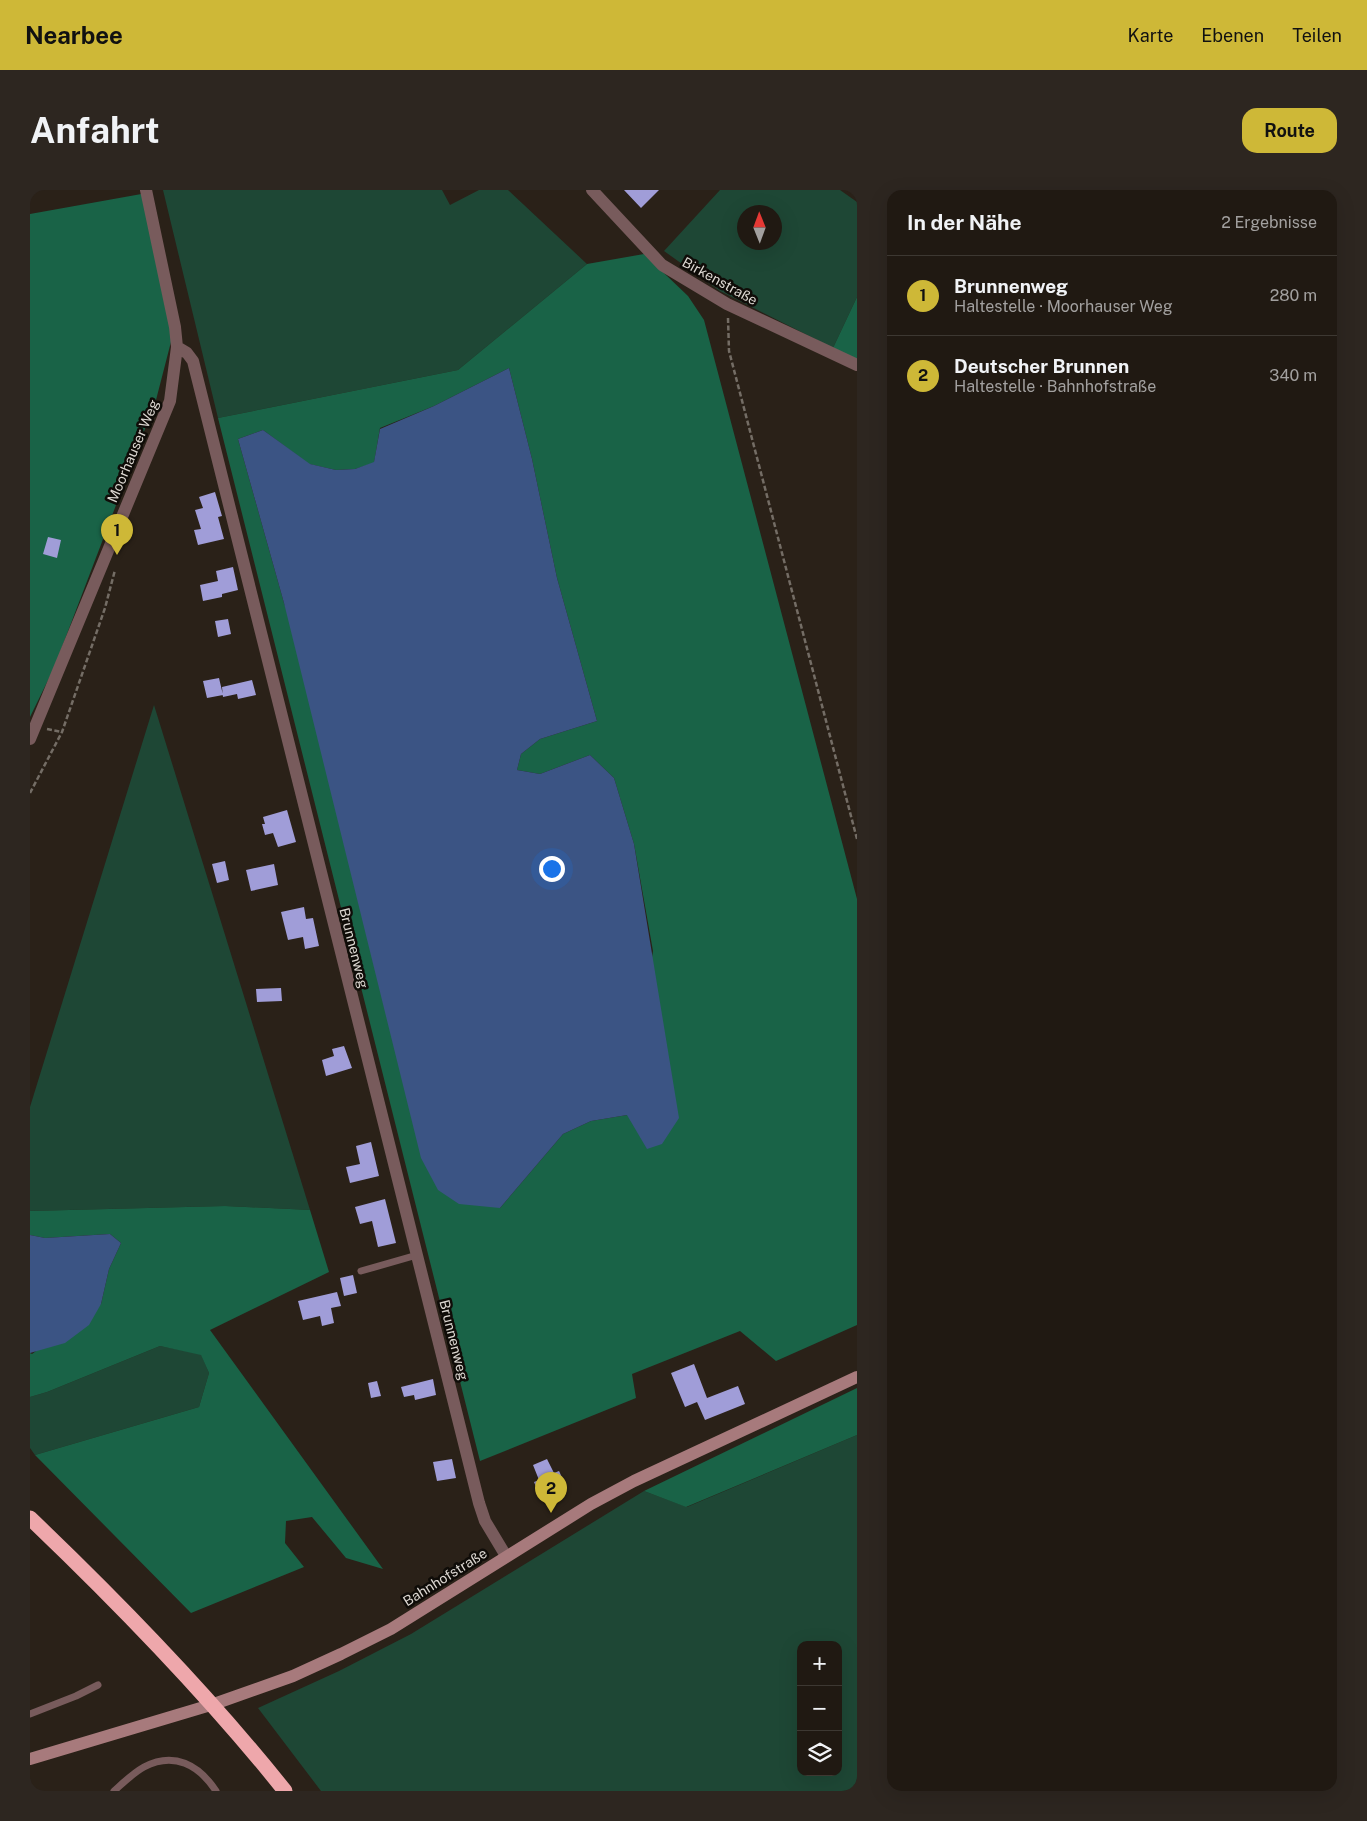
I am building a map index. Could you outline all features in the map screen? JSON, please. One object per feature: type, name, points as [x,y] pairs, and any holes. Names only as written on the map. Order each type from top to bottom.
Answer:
[{"type":"highway","points":[[30,1518],[100,1586],[188,1677],[285,1791]]},
{"type":"street","name":"Moorhauser Weg","points":[[30,739],[170,401],[178,347],[146,190]]},
{"type":"street","name":"Birkenstraße","points":[[592,190],[662,265],[727,304],[857,366]]},
{"type":"street","name":"Brunnenweg","points":[[178,347],[187,353],[193,361],[479,1503],[486,1521],[506,1556]]},
{"type":"street","name":"Bahnhofstraße","points":[[30,1759],[259,1688],[341,1654],[391,1629],[591,1504],[634,1481],[857,1377]]},
{"type":"lane","points":[[361,1271],[417,1255]]},
{"type":"lane","points":[[30,1714],[98,1685]]},
{"type":"lane","points":[[114,1791],[144,1767],[165,1760],[185,1762],[199,1770],[216,1791]]},
{"type":"path","points":[[727,304],[729,351],[857,840]]},
{"type":"green space","points":[[163,190],[442,190],[450,205],[479,190],[508,190],[587,264],[458,370],[218,418]]},
{"type":"green space","points":[[720,190],[840,190],[857,202],[857,297],[833,348],[720,291],[664,251]]},
{"type":"green space","points":[[147,193],[172,338],[156,400],[54,668],[30,717],[30,214]]},
{"type":"green space","points":[[644,254],[688,296],[704,320],[857,899],[857,1325],[776,1361],[740,1331],[632,1374],[636,1398],[480,1461],[218,418],[458,370],[587,264]],"holes":[[[509,368],[532,459],[557,578],[597,721],[540,739],[521,754],[517,770],[540,774],[590,755],[614,778],[634,844],[653,951],[627,1115],[591,1121],[563,1134],[500,1208],[284,603],[238,439],[263,430],[309,464],[336,470],[355,469],[374,463],[380,428],[434,406]]]},
{"type":"green space","points":[[857,297],[857,359],[833,348]]},
{"type":"green space","points":[[154,705],[310,1210],[225,1206],[30,1211],[30,1107]]},
{"type":"green space","points":[[225,1206],[310,1210],[329,1272],[210,1330],[383,1569],[346,1558],[312,1517],[286,1521],[285,1543],[304,1567],[191,1613],[35,1455],[199,1407],[209,1373],[201,1355],[160,1346],[47,1392],[30,1397],[30,1353],[32,1354],[101,1304],[109,1269],[121,1243],[110,1234],[45,1238],[30,1235],[30,1211]]},
{"type":"green space","points":[[160,1346],[201,1354],[209,1373],[199,1407],[35,1455],[30,1448],[30,1397],[47,1392]]},
{"type":"green space","points":[[857,1388],[857,1435],[686,1507],[644,1491]]},
{"type":"green space","points":[[857,1435],[857,1791],[321,1791],[258,1708],[339,1671],[411,1634],[644,1491],[687,1507]]},
{"type":"water","points":[[509,368],[532,459],[557,578],[597,721],[540,739],[521,754],[517,770],[540,774],[590,755],[614,778],[634,844],[679,1118],[662,1144],[647,1149],[627,1115],[591,1121],[563,1134],[500,1208],[459,1204],[438,1190],[421,1158],[284,603],[238,439],[263,430],[310,464],[336,470],[355,469],[374,462],[380,429],[434,406]]},
{"type":"water","points":[[110,1234],[121,1243],[109,1269],[101,1304],[89,1325],[65,1343],[30,1353],[30,1235],[45,1238]]},
{"type":"building","points":[[624,190],[659,190],[641,208]]},
{"type":"building","points":[[215,492],[222,516],[218,517],[224,539],[198,545],[194,530],[201,529],[195,510],[203,508],[199,497]]},
{"type":"building","points":[[48,537],[61,540],[57,558],[43,554]]},
{"type":"building","points":[[233,567],[238,590],[222,594],[222,597],[203,601],[200,585],[218,581],[216,571]]},
{"type":"building","points":[[228,619],[231,634],[218,637],[215,621]]},
{"type":"building","points":[[219,678],[223,695],[207,698],[203,681]]},
{"type":"building","points":[[252,680],[256,695],[238,699],[237,694],[223,697],[222,687]]},
{"type":"building","points":[[287,810],[296,842],[278,847],[273,833],[265,835],[262,824],[265,824],[263,817]]},
{"type":"building","points":[[225,861],[229,880],[217,883],[212,864]]},
{"type":"building","points":[[274,864],[278,885],[251,891],[246,870]]},
{"type":"building","points":[[304,907],[306,919],[313,918],[319,946],[305,949],[303,937],[288,940],[281,912]]},
{"type":"building","points":[[281,988],[282,1001],[257,1002],[256,989]]},
{"type":"building","points":[[344,1046],[352,1068],[326,1076],[322,1060],[334,1056],[332,1049]]},
{"type":"building","points":[[371,1142],[379,1176],[350,1183],[346,1167],[360,1164],[356,1146]]},
{"type":"building","points":[[385,1199],[396,1243],[378,1247],[372,1221],[360,1224],[355,1207]]},
{"type":"building","points":[[353,1275],[357,1293],[344,1296],[340,1278]]},
{"type":"building","points":[[337,1292],[341,1306],[331,1308],[334,1323],[322,1326],[320,1316],[303,1320],[298,1301]]},
{"type":"building","points":[[694,1364],[707,1398],[738,1386],[745,1404],[705,1420],[697,1402],[685,1407],[671,1373]]},
{"type":"building","points":[[433,1379],[436,1395],[415,1400],[414,1395],[404,1397],[401,1387]]},
{"type":"building","points":[[377,1381],[381,1396],[371,1398],[368,1383]]},
{"type":"building","points":[[452,1459],[456,1478],[437,1481],[433,1462]]},
{"type":"building","points":[[547,1459],[554,1473],[559,1471],[567,1488],[541,1499],[534,1482],[539,1480],[533,1465]]},
{"type":"place","name":"Brunnenweg","points":[[117,555]]},
{"type":"place","name":"Deutscher Brunnen","points":[[551,1513]]}]
